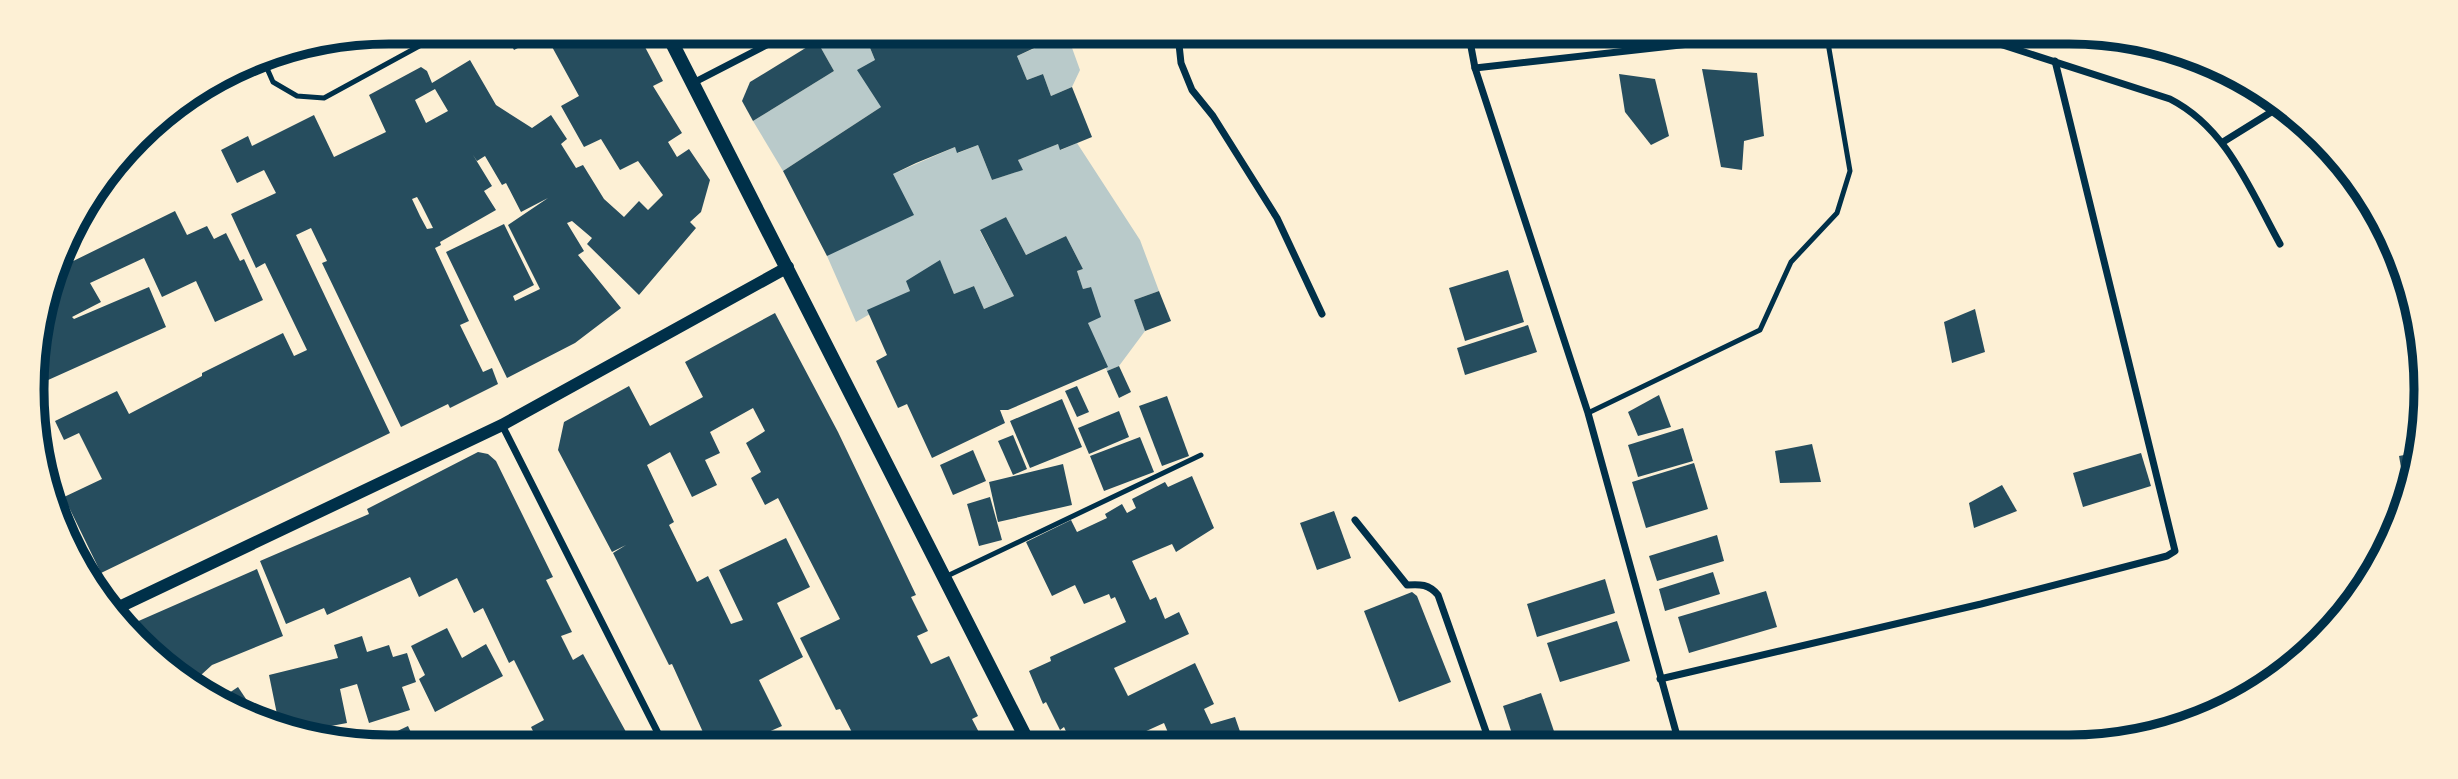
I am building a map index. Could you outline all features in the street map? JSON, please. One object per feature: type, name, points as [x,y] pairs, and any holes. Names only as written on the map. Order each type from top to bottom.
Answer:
[{"type":"main road","points":[[673,44],[1024,735]]},
{"type":"street","points":[[693,84],[769,44]]},
{"type":"street","points":[[1179,44],[1181,62],[1192,90],[1213,116],[1278,218],[1322,314]]},
{"type":"street","points":[[1470,44],[1475,68],[1588,413],[1676,735]]},
{"type":"street","points":[[1475,68],[1689,44]]},
{"type":"street","points":[[2000,44],[2170,99],[2199,116],[2223,142],[2280,244]]},
{"type":"street","points":[[1660,679],[1981,604],[2167,556],[2175,551],[2055,61]]},
{"type":"street","points":[[2223,142],[2273,111]]},
{"type":"street","points":[[121,606],[502,425],[788,267]]},
{"type":"street","points":[[502,425],[659,735]]},
{"type":"street","points":[[1355,520],[1407,585],[1421,584],[1432,588],[1438,595],[1487,735]]},
{"type":"lane","points":[[266,67],[273,82],[297,96],[324,98],[423,44]]},
{"type":"lane","points":[[1588,413],[1760,330],[1791,262],[1837,213],[1850,171],[1828,44]]},
{"type":"lane","points":[[945,577],[1201,455]]},
{"type":"shaded area","points":[[819,44],[868,44],[875,60],[881,107],[783,171],[753,121],[834,71]]},
{"type":"shaded area","points":[[1044,44],[1071,44],[1080,70],[1072,87],[1051,96],[1043,74],[1027,80],[1017,56]]},
{"type":"shaded area","points":[[1077,143],[1140,240],[1159,291],[1134,300],[1145,331],[1119,366],[1107,371],[1088,323],[1091,287],[1083,289],[1077,271],[1083,269],[1066,236],[1026,255],[1006,217],[980,231],[1014,296],[984,309],[974,286],[954,294],[940,261],[910,291],[856,322],[827,256],[893,174],[955,147],[958,153],[978,145],[992,180],[1022,170],[1018,160],[1058,144],[1061,150]]},
{"type":"building","points":[[511,44],[526,44],[514,50]]},
{"type":"building","points":[[550,44],[643,44],[663,81],[653,86],[682,133],[668,142],[677,157],[689,149],[710,180],[701,212],[690,222],[696,228],[639,295],[587,244],[592,238],[572,221],[567,223],[584,251],[578,255],[621,308],[575,343],[507,378],[446,252],[504,224],[534,285],[513,296],[515,301],[540,289],[508,225],[548,198],[521,212],[506,183],[502,185],[485,156],[477,161],[473,155],[492,186],[484,191],[496,210],[440,242],[441,245],[435,248],[469,321],[460,325],[483,372],[492,368],[498,384],[450,408],[448,404],[401,427],[322,263],[327,261],[311,228],[296,235],[390,433],[101,573],[64,497],[102,479],[79,433],[64,440],[55,421],[117,391],[129,414],[202,376],[202,373],[283,333],[294,356],[307,350],[265,263],[256,268],[231,214],[276,193],[264,170],[237,183],[221,150],[248,136],[252,146],[314,115],[334,157],[386,132],[369,95],[421,67],[427,71],[432,83],[470,60],[496,105],[532,128],[551,115],[567,139],[561,144],[576,168],[583,165],[604,199],[624,217],[639,201],[648,210],[663,195],[638,161],[620,170],[601,139],[584,147],[561,106],[579,96]],"holes":[[[435,89],[448,111],[426,123],[415,100]],[[417,197],[433,228],[427,229],[412,199]]]},
{"type":"building","points":[[812,44],[819,44],[834,71],[753,121],[742,101],[750,82]]},
{"type":"building","points":[[868,44],[1043,44],[1017,56],[1027,80],[1043,74],[1051,96],[1072,87],[1092,137],[1060,150],[1058,144],[1018,160],[1023,170],[992,180],[978,145],[957,153],[955,147],[916,163],[893,174],[914,215],[827,256],[783,171],[881,107],[857,70],[875,60]]},
{"type":"building","points":[[1702,69],[1757,73],[1764,136],[1744,141],[1742,170],[1721,167]]},
{"type":"building","points":[[1619,74],[1655,79],[1669,136],[1651,145],[1625,112]]},
{"type":"building","points":[[175,211],[187,235],[207,226],[214,239],[226,233],[240,261],[244,259],[263,300],[215,322],[196,281],[162,297],[144,258],[90,283],[101,302],[72,317],[74,319],[149,287],[166,327],[44,382],[50,322],[67,264]]},
{"type":"building","points":[[1006,217],[1026,255],[1066,236],[1083,269],[1077,271],[1083,289],[1091,287],[1101,317],[1088,323],[1108,367],[1008,410],[1000,410],[1005,423],[932,458],[907,404],[898,408],[876,361],[887,355],[867,310],[910,291],[906,281],[940,260],[954,294],[974,286],[984,309],[1014,296],[980,230]]},
{"type":"building","points":[[1508,270],[1524,322],[1465,341],[1449,288]]},
{"type":"building","points":[[1159,291],[1171,321],[1145,331],[1134,300]]},
{"type":"building","points":[[1975,309],[1985,352],[1952,363],[1944,322]]},
{"type":"building","points":[[775,313],[838,432],[916,595],[911,597],[928,631],[917,636],[931,664],[949,656],[978,716],[972,719],[980,735],[853,735],[840,709],[836,710],[800,638],[840,619],[778,498],[765,505],[751,478],[761,472],[746,443],[765,431],[753,408],[710,432],[720,453],[705,460],[717,485],[692,497],[670,452],[647,465],[674,522],[669,525],[697,582],[708,576],[731,624],[743,620],[719,570],[786,538],[810,587],[777,603],[803,657],[759,680],[782,726],[761,735],[704,735],[672,664],[669,665],[613,553],[626,545],[612,552],[558,450],[564,422],[629,386],[650,426],[703,397],[685,362]]},
{"type":"building","points":[[1528,325],[1537,352],[1465,375],[1457,348]]},
{"type":"building","points":[[1119,366],[1131,392],[1119,398],[1107,371]]},
{"type":"building","points":[[1077,386],[1089,412],[1077,417],[1065,391]]},
{"type":"building","points":[[1659,395],[1671,427],[1638,436],[1628,412]]},
{"type":"building","points":[[1167,396],[1189,456],[1162,466],[1139,406]]},
{"type":"building","points":[[1062,399],[1082,447],[1030,468],[1010,421]]},
{"type":"building","points":[[1119,411],[1129,437],[1089,454],[1078,428]]},
{"type":"building","points":[[1683,428],[1693,461],[1638,477],[1628,445]]},
{"type":"building","points":[[1013,435],[1027,469],[1013,475],[998,441]]},
{"type":"building","points":[[1140,437],[1154,472],[1104,491],[1090,456]]},
{"type":"building","points":[[1812,444],[1821,482],[1780,483],[1775,451]]},
{"type":"building","points":[[973,450],[986,481],[953,495],[940,465]]},
{"type":"building","points":[[478,452],[488,454],[496,461],[553,577],[546,580],[572,632],[561,636],[573,660],[583,654],[628,735],[535,735],[531,727],[544,720],[514,660],[509,663],[483,608],[474,613],[457,578],[419,597],[410,577],[327,615],[324,608],[286,624],[260,561],[369,514],[367,509]]},
{"type":"building","points":[[2141,453],[2151,486],[2083,507],[2073,473]]},
{"type":"building","points":[[2408,454],[2403,477],[2399,456]]},
{"type":"building","points":[[1694,463],[1708,509],[1646,528],[1632,482]]},
{"type":"building","points":[[1063,464],[1072,505],[998,522],[989,482]]},
{"type":"building","points":[[1192,476],[1214,528],[1176,552],[1172,544],[1132,561],[1150,600],[1156,597],[1165,619],[1179,612],[1189,634],[1114,668],[1128,696],[1195,663],[1214,704],[1204,709],[1211,724],[1235,717],[1241,735],[1169,735],[1164,723],[1137,735],[1068,735],[1064,727],[1060,730],[1046,702],[1043,704],[1029,671],[1051,661],[1050,657],[1126,622],[1115,597],[1111,599],[1109,594],[1084,604],[1075,585],[1052,596],[1026,542],[1071,520],[1077,532],[1107,518],[1105,514],[1122,504],[1127,513],[1136,508],[1132,499],[1165,482],[1168,487]]},
{"type":"building","points":[[2002,485],[2017,511],[1974,528],[1969,503]]},
{"type":"building","points":[[990,497],[1002,540],[979,546],[967,504]]},
{"type":"building","points":[[1334,511],[1351,558],[1317,570],[1300,523]]},
{"type":"building","points":[[1717,535],[1724,561],[1657,581],[1649,556]]},
{"type":"building","points":[[257,569],[283,636],[212,665],[198,678],[179,664],[135,623]]},
{"type":"building","points":[[1713,572],[1720,594],[1665,611],[1659,589]]},
{"type":"building","points":[[1605,579],[1615,613],[1537,637],[1527,604]]},
{"type":"building","points":[[1766,591],[1777,627],[1689,653],[1678,617]]},
{"type":"building","points":[[1412,592],[1417,596],[1451,682],[1399,702],[1364,611]]},
{"type":"building","points":[[1617,621],[1630,661],[1560,682],[1547,643]]},
{"type":"building","points":[[447,628],[462,658],[486,644],[503,676],[435,712],[419,679],[425,675],[411,646]]},
{"type":"building","points":[[362,636],[367,652],[389,645],[393,657],[407,653],[416,682],[402,687],[410,710],[369,723],[357,684],[340,689],[347,723],[319,728],[278,717],[269,675],[338,658],[334,645]]},
{"type":"building","points":[[238,687],[251,706],[237,700],[227,694]]},
{"type":"building","points":[[1541,693],[1555,735],[1512,735],[1503,706]]},
{"type":"building","points":[[408,726],[412,735],[390,735]]}]
